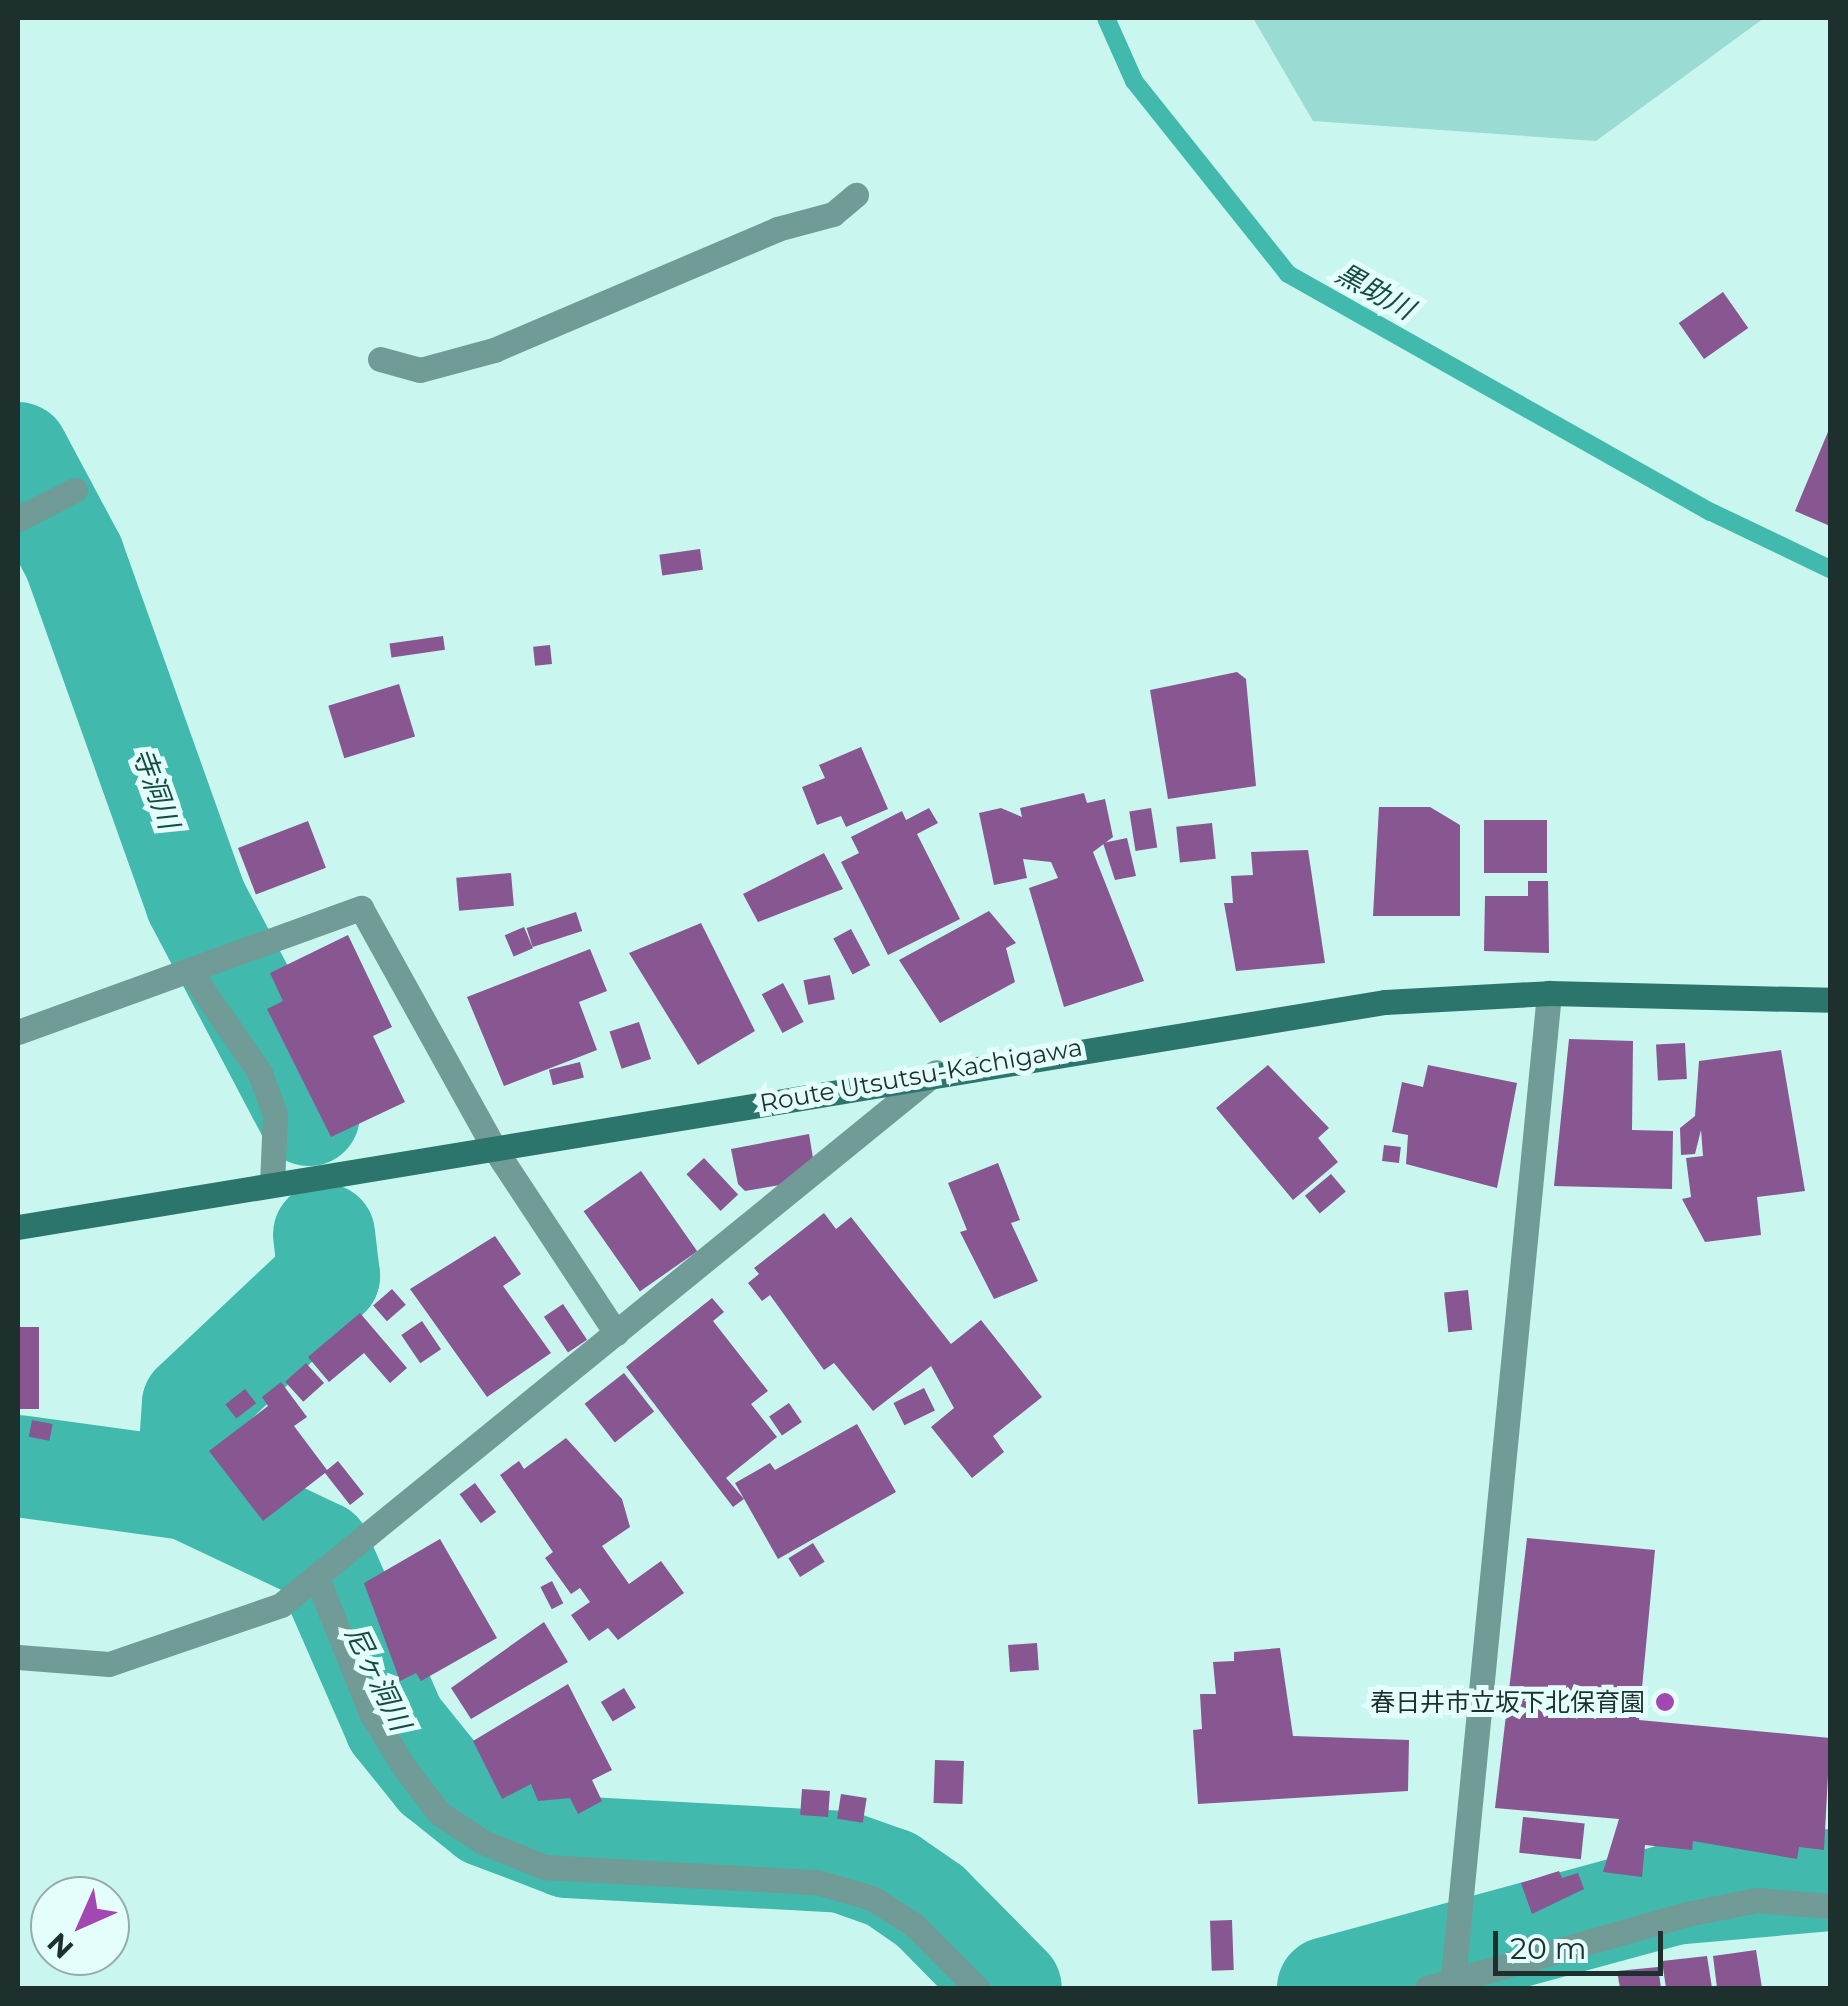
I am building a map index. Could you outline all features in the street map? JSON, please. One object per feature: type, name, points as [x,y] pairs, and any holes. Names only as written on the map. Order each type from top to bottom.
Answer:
[{"type":"main road","name":"Route Utsutsu-Kachigawa","points":[[18,1227],[936,1072],[1385,1002],[1549,992],[1830,1000]]},
{"type":"street","points":[[380,359],[420,370],[494,350],[778,229],[833,214],[856,196]]},
{"type":"street","points":[[18,519],[74,490]]},
{"type":"street","points":[[18,1032],[361,908],[494,1148],[616,1333]]},
{"type":"street","points":[[189,970],[260,1073],[275,1114],[272,1185]]},
{"type":"street","points":[[1549,992],[1444,1986],[1687,1914],[1757,1900],[1830,1906]]},
{"type":"street","points":[[18,1658],[108,1664],[281,1605],[936,1072]]},
{"type":"street","points":[[316,1576],[372,1715],[404,1767],[439,1812],[483,1842],[546,1867],[817,1882],[872,1898],[913,1924],[977,1988]]},
{"type":"shaded area","points":[[1253,18],[1764,18],[1596,141],[1313,121]]},
{"type":"building","points":[[1723,292],[1748,328],[1704,359],[1679,323]]},
{"type":"building","points":[[1830,427],[1830,526],[1795,511]]},
{"type":"building","points":[[700,549],[703,570],[662,576],[659,555]]},
{"type":"building","points":[[443,636],[445,650],[391,657],[390,644]]},
{"type":"building","points":[[550,645],[552,664],[535,666],[533,647]]},
{"type":"building","points":[[1237,672],[1246,679],[1256,786],[1168,799],[1150,690]]},
{"type":"building","points":[[399,684],[415,737],[344,758],[328,706]]},
{"type":"building","points":[[861,747],[888,809],[846,827],[841,816],[817,825],[802,787],[825,778],[819,765]]},
{"type":"building","points":[[1084,793],[1087,803],[1105,799],[1113,837],[1093,852],[1144,981],[1064,1007],[1029,888],[1058,878],[1051,862],[1023,859],[1027,878],[994,885],[979,813],[1001,808],[1022,817],[1020,808]]},
{"type":"building","points":[[1379,807],[1430,807],[1460,825],[1460,916],[1373,916]]},
{"type":"building","points":[[929,808],[938,823],[917,834],[960,919],[888,955],[841,862],[859,853],[851,837],[902,811],[906,820]]},
{"type":"building","points":[[1151,808],[1157,848],[1136,851],[1129,811]]},
{"type":"building","points":[[1484,820],[1547,820],[1547,873],[1484,873]]},
{"type":"building","points":[[308,821],[326,868],[256,895],[238,848]]},
{"type":"building","points":[[1212,823],[1216,859],[1180,863],[1176,827]]},
{"type":"building","points":[[1127,838],[1136,876],[1115,880],[1103,843]]},
{"type":"building","points":[[1308,850],[1325,963],[1236,971],[1224,903],[1233,903],[1231,876],[1253,875],[1251,852]]},
{"type":"building","points":[[824,853],[843,889],[758,922],[743,894]]},
{"type":"building","points":[[511,873],[514,906],[459,911],[456,878]]},
{"type":"building","points":[[1528,881],[1548,881],[1549,953],[1484,951],[1485,896],[1528,896]]},
{"type":"building","points":[[989,911],[1016,943],[1006,948],[1015,982],[940,1023],[899,960]]},
{"type":"building","points":[[576,912],[582,931],[533,947],[527,928]]},
{"type":"building","points":[[701,923],[755,1031],[698,1065],[629,953]]},
{"type":"building","points":[[524,927],[533,948],[514,956],[505,935]]},
{"type":"building","points":[[851,929],[870,965],[853,975],[833,938]]},
{"type":"building","points":[[348,935],[392,1027],[373,1036],[405,1102],[331,1137],[267,1009],[283,1001],[270,973]]},
{"type":"building","points":[[590,949],[607,991],[579,1002],[597,1050],[504,1086],[467,997]]},
{"type":"building","points":[[830,975],[835,1000],[808,1005],[803,980]]},
{"type":"building","points":[[783,983],[804,1022],[782,1033],[762,994]]},
{"type":"building","points":[[639,1022],[651,1059],[622,1069],[610,1032]]},
{"type":"building","points":[[1569,1039],[1633,1041],[1632,1130],[1673,1131],[1672,1189],[1554,1186]]},
{"type":"building","points":[[1685,1043],[1687,1079],[1658,1080],[1656,1045]]},
{"type":"building","points":[[1781,1050],[1805,1191],[1757,1197],[1761,1235],[1705,1242],[1682,1199],[1691,1197],[1686,1158],[1703,1156],[1701,1130],[1695,1154],[1681,1155],[1680,1128],[1695,1116],[1699,1061]]},
{"type":"building","points":[[580,1062],[584,1078],[553,1085],[549,1070]]},
{"type":"building","points":[[1268,1065],[1329,1128],[1318,1138],[1338,1162],[1293,1200],[1216,1108]]},
{"type":"building","points":[[1428,1065],[1517,1083],[1497,1188],[1406,1164],[1408,1135],[1392,1132],[1402,1082],[1423,1087]]},
{"type":"building","points":[[809,1134],[813,1158],[780,1185],[745,1191],[738,1184],[731,1149]]},
{"type":"building","points":[[1384,1145],[1401,1147],[1399,1163],[1382,1161]]},
{"type":"building","points":[[704,1158],[738,1195],[721,1211],[686,1174]]},
{"type":"building","points":[[998,1163],[1020,1220],[1011,1223],[1038,1281],[994,1299],[960,1232],[967,1230],[948,1183]]},
{"type":"building","points":[[641,1171],[697,1251],[640,1291],[584,1211]]},
{"type":"building","points":[[1331,1174],[1346,1192],[1320,1213],[1305,1196]]},
{"type":"building","points":[[824,1213],[836,1229],[851,1217],[951,1344],[981,1320],[1042,1397],[993,1436],[1004,1452],[972,1478],[931,1427],[954,1408],[931,1366],[873,1411],[834,1363],[824,1370],[770,1295],[762,1301],[748,1283],[759,1274],[754,1268]]},
{"type":"building","points":[[495,1236],[521,1274],[503,1286],[551,1353],[487,1397],[410,1289]]},
{"type":"building","points":[[392,1289],[406,1305],[387,1321],[373,1305]]},
{"type":"building","points":[[1468,1290],[1472,1330],[1448,1332],[1444,1293]]},
{"type":"building","points":[[712,1298],[724,1312],[713,1321],[768,1391],[751,1404],[777,1437],[726,1478],[744,1499],[733,1507],[626,1367]]},
{"type":"building","points":[[563,1304],[587,1340],[568,1353],[544,1317]]},
{"type":"building","points":[[360,1313],[407,1368],[390,1383],[364,1353],[329,1382],[308,1357]]},
{"type":"building","points":[[422,1321],[441,1349],[420,1363],[401,1335]]},
{"type":"building","points":[[18,1327],[39,1327],[39,1409],[18,1409]]},
{"type":"building","points":[[306,1363],[324,1383],[303,1402],[285,1382]]},
{"type":"building","points":[[624,1373],[654,1412],[615,1442],[585,1404]]},
{"type":"building","points":[[281,1382],[307,1417],[294,1426],[327,1470],[338,1461],[364,1494],[350,1505],[325,1473],[263,1521],[209,1451],[268,1406],[262,1397]]},
{"type":"building","points":[[924,1388],[935,1410],[904,1425],[893,1403]]},
{"type":"building","points":[[245,1389],[256,1403],[236,1419],[225,1404]]},
{"type":"building","points":[[789,1403],[802,1422],[782,1435],[769,1416]]},
{"type":"building","points":[[32,1420],[53,1424],[49,1441],[29,1437]]},
{"type":"building","points":[[857,1424],[896,1492],[778,1559],[735,1483],[770,1463],[775,1470]]},
{"type":"building","points":[[566,1438],[622,1499],[630,1527],[602,1546],[629,1584],[661,1561],[684,1593],[618,1640],[608,1628],[589,1641],[571,1615],[590,1602],[580,1588],[571,1594],[545,1558],[553,1552],[500,1475],[519,1461],[524,1469]]},
{"type":"building","points":[[475,1483],[496,1512],[481,1523],[460,1494]]},
{"type":"building","points":[[1527,1538],[1655,1550],[1639,1720],[1830,1738],[1824,1850],[1799,1847],[1797,1859],[1693,1841],[1692,1850],[1645,1845],[1642,1877],[1603,1872],[1619,1819],[1495,1808]]},
{"type":"building","points":[[440,1539],[497,1638],[421,1681],[416,1673],[400,1681],[364,1583]]},
{"type":"building","points":[[813,1543],[825,1562],[800,1577],[788,1558]]},
{"type":"building","points":[[552,1581],[563,1603],[552,1609],[540,1587]]},
{"type":"building","points":[[544,1622],[568,1662],[471,1719],[451,1688]]},
{"type":"building","points":[[1037,1643],[1039,1670],[1010,1672],[1008,1645]]},
{"type":"building","points":[[1280,1648],[1293,1736],[1409,1740],[1408,1791],[1198,1804],[1193,1730],[1202,1729],[1200,1694],[1216,1694],[1213,1662],[1234,1661],[1234,1652]]},
{"type":"building","points":[[568,1684],[612,1770],[592,1780],[602,1801],[578,1814],[570,1798],[538,1801],[531,1784],[502,1799],[473,1741]]},
{"type":"building","points":[[624,1688],[636,1708],[613,1722],[601,1702]]},
{"type":"building","points":[[935,1760],[964,1761],[962,1804],[933,1803]]},
{"type":"building","points":[[802,1789],[830,1791],[828,1817],[800,1815]]},
{"type":"building","points":[[841,1794],[867,1798],[863,1823],[837,1819]]},
{"type":"building","points":[[1523,1817],[1585,1823],[1581,1859],[1519,1853]]},
{"type":"building","points":[[1559,1871],[1562,1878],[1578,1873],[1584,1889],[1532,1914],[1521,1883]]},
{"type":"building","points":[[1232,1920],[1234,1970],[1212,1971],[1210,1921]]},
{"type":"building","points":[[1756,1950],[1762,1988],[1717,1988],[1713,1956]]},
{"type":"building","points":[[1707,1956],[1712,1988],[1666,1988],[1662,1961]]},
{"type":"building","points":[[1658,1967],[1661,1988],[1620,1988],[1617,1971]]},
{"type":"waterway","name":"黒助川","points":[[1106,18],[1134,81],[1288,274],[1711,512],[1830,569]]},
{"type":"waterway","name":"寺洞川","points":[[18,453],[74,558],[196,901],[309,1115]]},
{"type":"waterway","name":"寺洞川","points":[[187,1489],[193,1404],[329,1276],[324,1234]]},
{"type":"waterway","name":"尼ヶ洞川","points":[[18,1466],[187,1489],[320,1552],[395,1724],[437,1776],[487,1816],[568,1847],[843,1862],[891,1879],[930,1906],[1011,1988]]},
{"type":"waterway","name":"尼ヶ洞川","points":[[1328,1988],[1673,1894],[1830,1880]]},
{"type":"place","name":"春日井市立坂下北保育園","points":[[1665,1702]]}]
